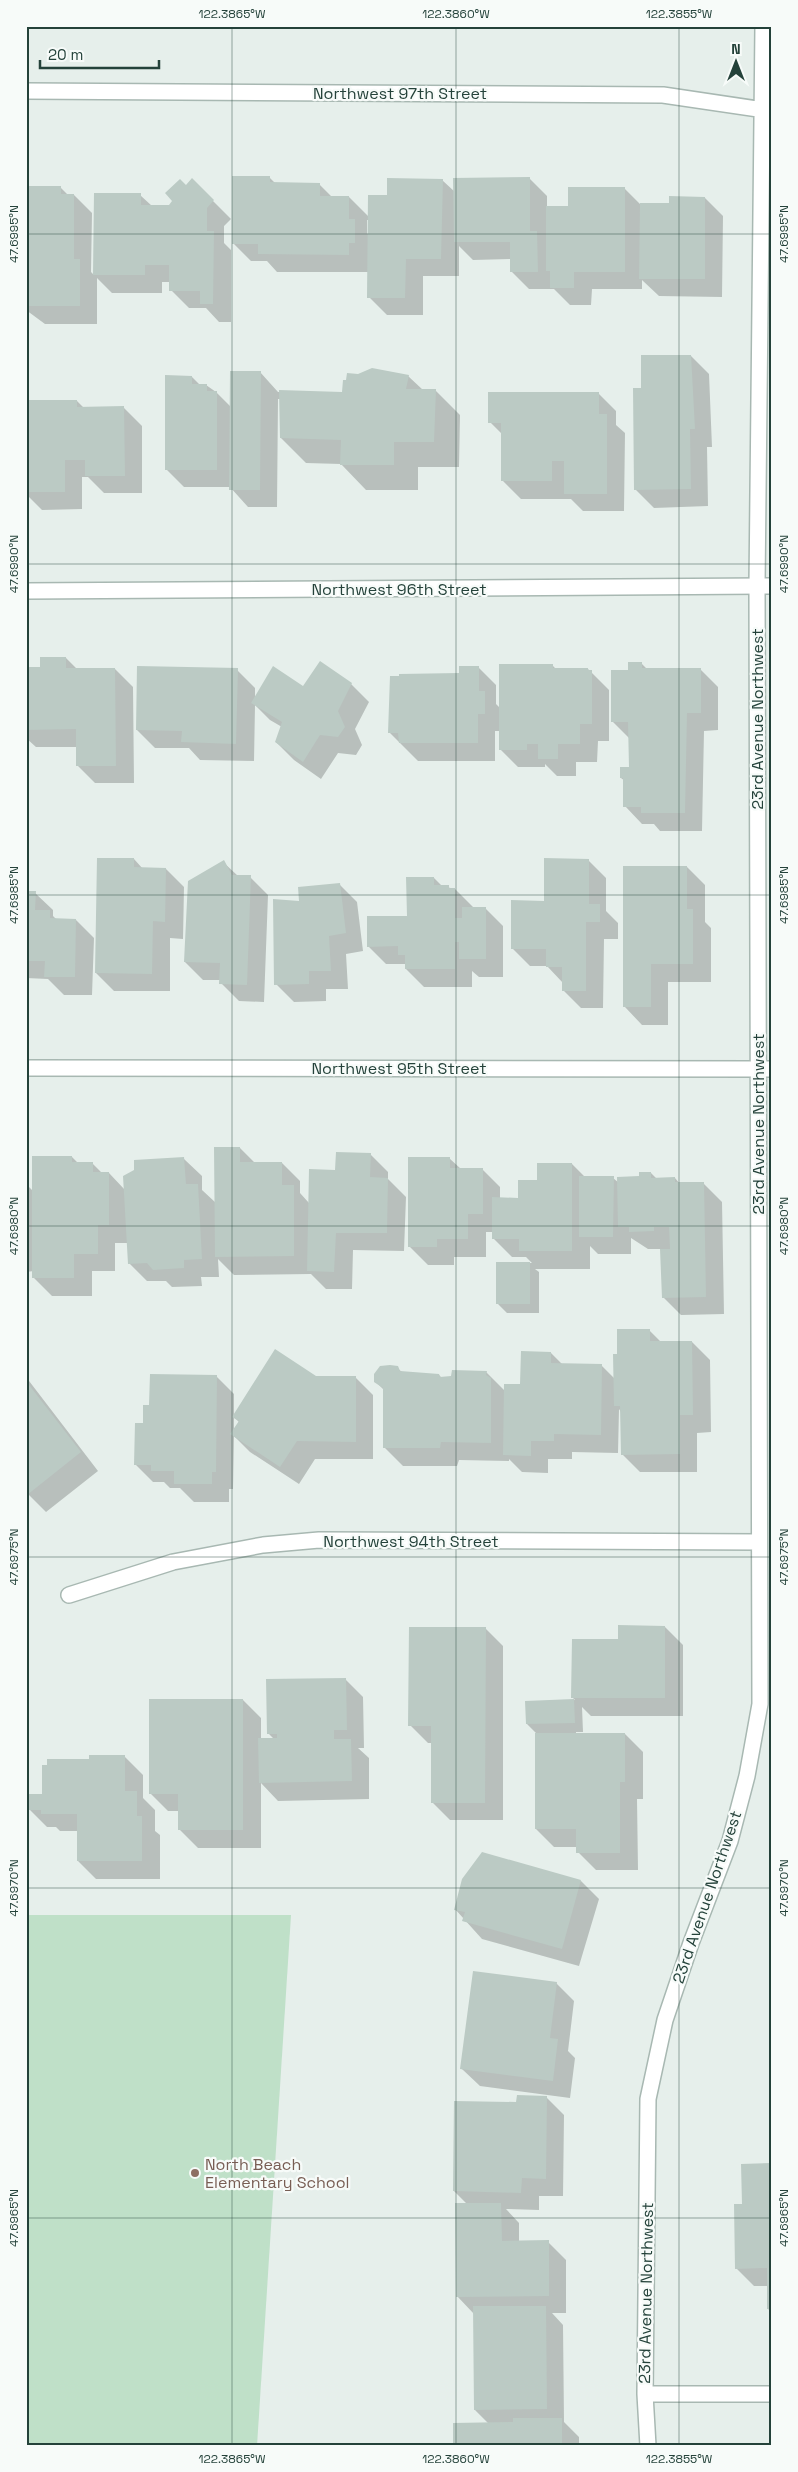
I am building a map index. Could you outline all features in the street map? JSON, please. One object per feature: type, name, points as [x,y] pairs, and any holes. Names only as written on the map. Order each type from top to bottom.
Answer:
[{"type":"street","name":"23rd Avenue Northwest","points":[[648,2446],[645,2394],[648,2099],[665,2020],[691,1943],[730,1841],[747,1776],[760,1704],[759,1542],[765,1069],[764,586],[767,111],[763,26]]},
{"type":"street","name":"Northwest 97th Street","points":[[26,92],[663,95],[767,111]]},
{"type":"street","name":"Northwest 96th Street","points":[[26,591],[764,586]]},
{"type":"street","name":"Northwest 95th Street","points":[[26,1068],[765,1069]]},
{"type":"street","name":"Northwest 94th Street","points":[[69,1595],[174,1562],[263,1545],[319,1540],[759,1542]]},
{"type":"street","points":[[645,2394],[772,2394]]},
{"type":"green space","name":"North Beach Elementary School","points":[[26,1915],[291,1915],[257,2446],[26,2446]]},
{"type":"building","points":[[232,176],[270,176],[270,182],[320,183],[320,196],[349,196],[349,219],[355,219],[355,243],[349,243],[349,255],[258,254],[258,244],[232,244]]},
{"type":"building","points":[[530,177],[530,231],[537,231],[538,272],[510,272],[510,242],[454,242],[453,178]]},
{"type":"building","points":[[192,178],[214,200],[207,208],[207,231],[214,231],[213,304],[200,304],[200,291],[169,291],[169,265],[145,265],[145,275],[93,275],[94,193],[141,193],[141,205],[169,205],[172,201],[165,193],[180,179],[186,185]]},
{"type":"building","points":[[387,178],[443,179],[441,259],[406,259],[405,298],[367,298],[368,195],[387,195]]},
{"type":"building","points":[[26,186],[61,186],[61,194],[74,194],[74,259],[80,259],[80,306],[26,306]]},
{"type":"building","points":[[568,187],[625,187],[625,272],[574,272],[574,288],[550,288],[550,271],[546,271],[546,206],[568,206]]},
{"type":"building","points":[[669,196],[705,197],[705,279],[639,279],[640,203],[669,203]]},
{"type":"building","points":[[641,355],[691,355],[695,429],[690,429],[691,489],[634,490],[633,388],[641,388]]},
{"type":"building","points":[[372,368],[409,375],[406,389],[436,389],[434,442],[394,442],[394,465],[340,465],[341,440],[280,438],[279,390],[342,392],[343,380],[346,380],[347,373],[358,374]]},
{"type":"building","points":[[230,371],[261,371],[260,490],[229,490]]},
{"type":"building","points":[[165,375],[192,376],[192,384],[207,384],[207,391],[217,391],[217,470],[165,470]]},
{"type":"building","points":[[488,392],[599,392],[599,414],[607,414],[607,494],[564,494],[564,461],[552,461],[552,481],[501,481],[501,423],[488,423]]},
{"type":"building","points":[[26,400],[77,400],[77,407],[124,406],[125,476],[85,476],[85,460],[65,460],[65,492],[26,492]]},
{"type":"building","points":[[40,657],[66,657],[66,668],[115,668],[116,766],[76,766],[76,729],[26,730],[26,667],[40,667]]},
{"type":"building","points":[[320,661],[352,683],[338,711],[345,727],[338,737],[320,735],[303,762],[275,742],[282,722],[251,703],[273,666],[303,686]]},
{"type":"building","points":[[628,662],[642,662],[642,668],[701,668],[701,713],[687,713],[685,813],[641,813],[641,807],[623,807],[623,778],[620,778],[620,767],[629,767],[628,722],[611,722],[611,670],[628,670]]},
{"type":"building","points":[[499,664],[553,664],[553,668],[588,668],[588,670],[592,670],[592,724],[580,724],[580,744],[558,744],[558,759],[538,759],[538,744],[527,744],[527,750],[499,750]]},
{"type":"building","points":[[137,666],[238,668],[236,744],[181,742],[182,731],[136,730]]},
{"type":"building","points":[[459,666],[479,666],[479,691],[485,691],[485,714],[478,714],[478,743],[399,743],[398,733],[388,733],[390,676],[399,676],[399,674],[459,673]]},
{"type":"building","points":[[97,858],[134,858],[134,867],[166,868],[165,922],[153,921],[152,974],[95,973]]},
{"type":"building","points":[[544,858],[589,859],[589,904],[600,904],[600,922],[586,922],[586,991],[562,991],[562,967],[546,967],[546,949],[511,949],[511,900],[544,901]]},
{"type":"building","points":[[224,860],[232,875],[251,875],[247,985],[219,984],[220,963],[184,962],[188,881]]},
{"type":"building","points":[[623,866],[687,866],[687,909],[693,909],[693,964],[651,964],[651,1007],[623,1007]]},
{"type":"building","points":[[406,877],[434,877],[434,885],[449,885],[449,888],[455,888],[455,918],[462,918],[462,907],[486,907],[486,959],[459,959],[459,942],[455,942],[455,969],[405,969],[405,955],[398,955],[398,946],[367,947],[367,916],[407,916]]},
{"type":"building","points":[[340,883],[346,933],[329,936],[331,971],[309,971],[309,984],[274,985],[273,899],[299,901],[298,887]]},
{"type":"building","points":[[26,891],[36,891],[35,910],[50,910],[50,918],[76,919],[75,977],[44,977],[45,961],[26,961]]},
{"type":"building","points":[[214,1147],[240,1147],[240,1162],[282,1162],[282,1185],[294,1185],[294,1256],[215,1257]]},
{"type":"building","points":[[336,1152],[371,1153],[370,1177],[388,1178],[387,1233],[336,1233],[334,1272],[307,1271],[309,1169],[335,1170]]},
{"type":"building","points":[[32,1156],[72,1156],[72,1162],[93,1162],[93,1172],[109,1172],[109,1225],[98,1225],[98,1254],[74,1254],[74,1278],[32,1278]]},
{"type":"building","points":[[184,1157],[186,1184],[198,1184],[202,1259],[184,1260],[184,1268],[153,1270],[147,1263],[128,1264],[123,1176],[134,1170],[134,1160]]},
{"type":"building","points":[[408,1157],[450,1157],[450,1168],[483,1168],[483,1214],[468,1214],[468,1239],[437,1239],[437,1247],[408,1247]]},
{"type":"building","points":[[537,1163],[572,1163],[572,1251],[519,1251],[519,1239],[492,1239],[492,1197],[518,1198],[518,1180],[537,1180]]},
{"type":"building","points":[[639,1172],[651,1172],[651,1178],[675,1177],[675,1182],[704,1182],[706,1297],[662,1298],[660,1249],[670,1249],[669,1227],[654,1227],[654,1231],[629,1232],[629,1227],[618,1227],[617,1177],[639,1176]]},
{"type":"building","points":[[579,1176],[614,1176],[613,1237],[579,1237]]},
{"type":"building","points":[[496,1262],[530,1262],[530,1304],[496,1304]]},
{"type":"building","points":[[617,1329],[650,1329],[650,1341],[692,1341],[693,1415],[680,1415],[680,1454],[621,1455],[620,1406],[614,1406],[613,1354],[617,1354]]},
{"type":"building","points":[[275,1349],[316,1376],[356,1376],[356,1442],[297,1441],[280,1467],[230,1434],[239,1421],[232,1417]]},
{"type":"building","points":[[521,1351],[551,1352],[551,1363],[602,1364],[601,1435],[554,1434],[554,1441],[531,1441],[531,1456],[503,1455],[504,1384],[520,1384]]},
{"type":"building","points":[[380,1366],[398,1366],[400,1371],[439,1374],[440,1377],[451,1376],[452,1370],[487,1371],[486,1375],[491,1378],[491,1443],[441,1442],[440,1448],[383,1448],[383,1388],[374,1382],[374,1374]]},
{"type":"building","points":[[150,1374],[217,1375],[216,1472],[212,1472],[212,1484],[174,1484],[174,1471],[151,1471],[151,1465],[134,1465],[135,1423],[143,1423],[143,1405],[149,1405]]},
{"type":"building","points":[[26,1381],[81,1452],[27,1495],[26,1494]]},
{"type":"building","points":[[618,1625],[665,1626],[665,1698],[571,1698],[572,1639],[618,1639]]},
{"type":"building","points":[[409,1627],[486,1627],[485,1803],[431,1803],[431,1726],[408,1726]]},
{"type":"building","points":[[346,1678],[347,1730],[334,1730],[334,1739],[351,1739],[352,1781],[259,1783],[258,1738],[277,1738],[277,1734],[267,1734],[266,1679]]},
{"type":"building","points":[[149,1699],[243,1699],[243,1830],[178,1830],[178,1794],[149,1794]]},
{"type":"building","points":[[574,1699],[575,1723],[526,1724],[525,1701]]},
{"type":"building","points":[[535,1733],[625,1733],[625,1782],[620,1782],[620,1853],[576,1853],[576,1829],[535,1829]]},
{"type":"building","points":[[89,1755],[125,1755],[125,1791],[137,1791],[137,1816],[142,1816],[142,1861],[77,1861],[77,1814],[41,1814],[41,1810],[28,1810],[27,1794],[42,1794],[42,1765],[47,1765],[47,1759],[89,1759]]},
{"type":"building","points":[[482,1852],[581,1880],[562,1949],[462,1921],[465,1912],[454,1910],[462,1879]]},
{"type":"building","points":[[473,1971],[557,1982],[550,2038],[558,2039],[553,2081],[460,2069]]},
{"type":"building","points":[[517,2095],[547,2096],[546,2179],[522,2178],[521,2193],[453,2191],[454,2101],[516,2102]]},
{"type":"building","points":[[772,2163],[772,2309],[767,2309],[767,2268],[735,2269],[734,2204],[742,2204],[741,2164]]},
{"type":"building","points":[[455,2203],[501,2203],[502,2241],[549,2240],[549,2296],[456,2297]]},
{"type":"building","points":[[473,2306],[546,2306],[547,2409],[474,2410]]},
{"type":"building","points":[[513,2418],[562,2418],[562,2446],[453,2446],[453,2423],[513,2422]]},
{"type":"place","name":"North Beach Elementary School","points":[[195,2173]]}]
